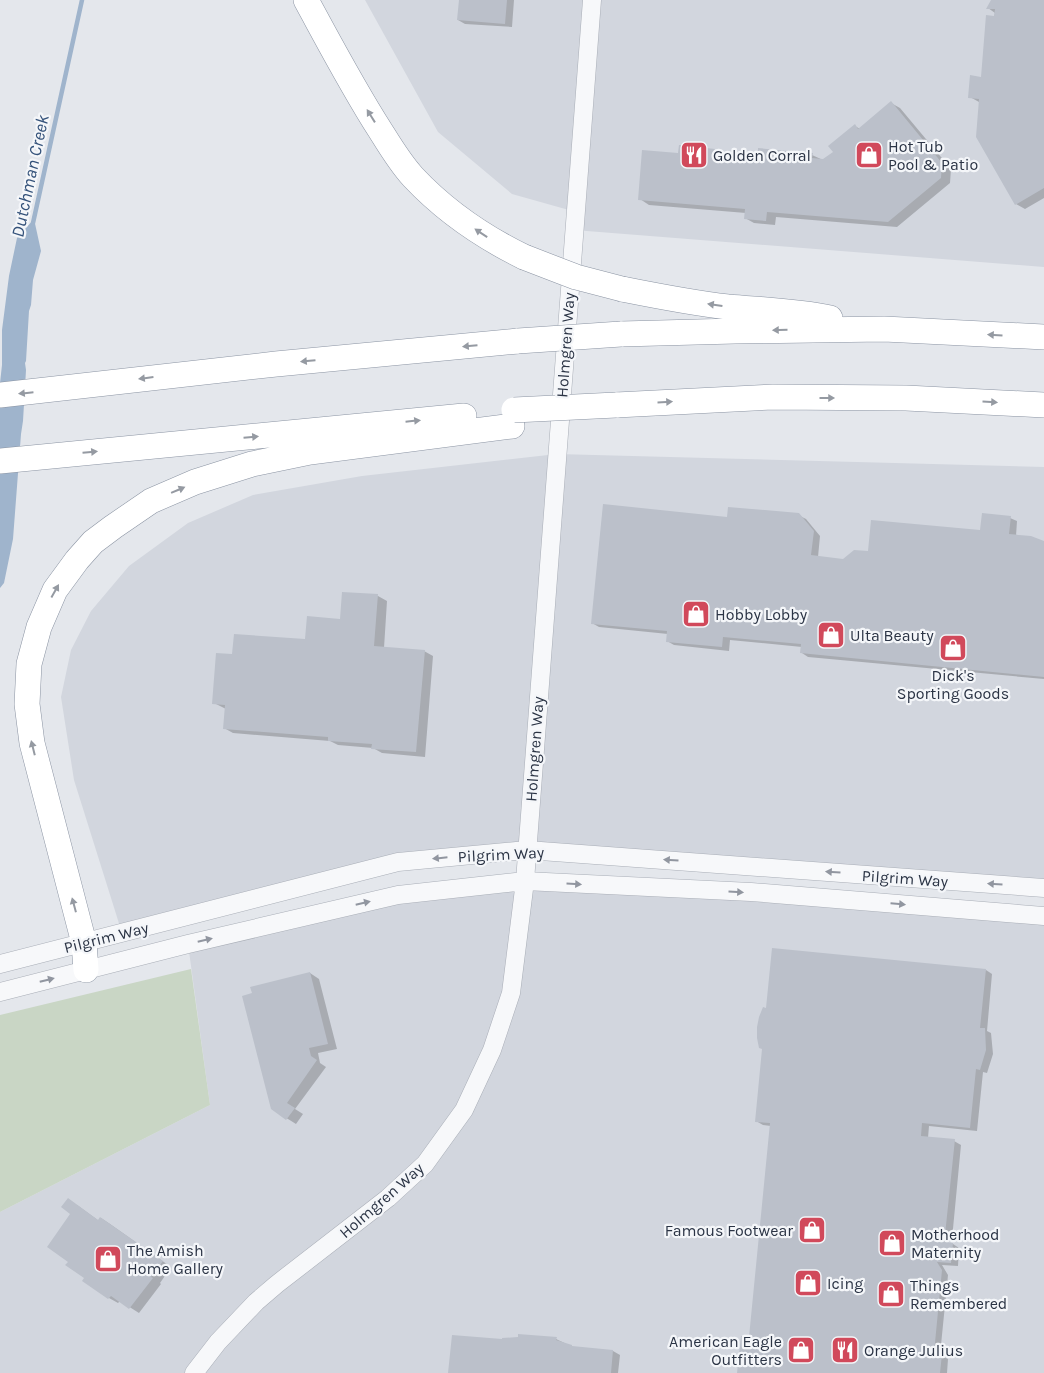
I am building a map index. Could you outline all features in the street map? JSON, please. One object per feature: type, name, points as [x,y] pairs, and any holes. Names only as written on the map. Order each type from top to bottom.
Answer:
[{"type":"highway","points":[[306,0],[364,105],[412,176],[465,222],[496,243],[524,257],[576,277],[622,289],[726,307],[806,313],[884,329]]},
{"type":"highway","points":[[0,396],[276,364],[518,341],[621,334],[884,329],[1044,337]]},
{"type":"highway","points":[[86,970],[84,943],[32,743],[27,704],[29,664],[39,627],[55,590],[77,560],[93,542],[151,501],[195,482],[252,464],[310,452],[513,418],[609,405],[782,397],[906,398],[1044,405]]},
{"type":"highway","points":[[0,461],[513,418]]},
{"type":"street","name":"Holmgren Way","points":[[194,1373],[218,1342],[256,1302],[388,1198],[425,1164],[464,1110],[492,1050],[511,993],[525,881],[592,0]]},
{"type":"street","name":"Pilgrim Way","points":[[0,964],[398,862],[526,850],[1044,888]]},
{"type":"street","name":"Pilgrim Way","points":[[0,992],[398,895],[525,881],[751,892],[1044,916]]},
{"type":"shaded area","points":[[365,0],[1044,0],[1044,267],[574,230],[576,212],[512,194],[438,132]]},
{"type":"shaded area","points":[[557,454],[1044,467],[1044,888],[527,850],[398,862],[122,933],[74,780],[61,697],[71,650],[91,611],[129,566],[188,523],[253,495],[362,476]]},
{"type":"shaded area","points":[[525,881],[1044,916],[1044,1373],[0,1373],[0,1212],[210,1105],[188,944],[398,895]]},
{"type":"green space","points":[[191,969],[210,1105],[0,1212],[0,1015]]},
{"type":"water","points":[[34,219],[41,251],[33,280],[29,311],[23,421],[13,539],[4,583],[0,588],[0,383],[2,330],[9,276],[17,238]]},
{"type":"building","points":[[459,0],[507,0],[505,24],[457,20]]},
{"type":"building","points":[[991,0],[1044,0],[1044,188],[1015,205],[976,137],[979,99],[968,98],[970,75],[981,77],[986,15],[994,16],[995,9],[986,9]]},
{"type":"building","points":[[891,101],[942,163],[941,178],[888,222],[767,212],[766,221],[744,219],[745,209],[638,200],[642,150],[678,153],[679,145],[715,149],[714,157],[747,160],[748,152],[758,154],[758,148],[787,151],[787,156],[794,157],[794,151],[813,153],[812,158],[823,159],[833,152],[828,146],[855,124],[858,129]]},
{"type":"building","points":[[603,504],[727,517],[728,507],[799,513],[814,531],[811,555],[843,559],[854,550],[868,551],[871,520],[980,530],[982,513],[1011,516],[1009,534],[1031,536],[1044,541],[1044,677],[800,653],[801,644],[723,637],[722,647],[666,642],[667,631],[591,624]]},
{"type":"building","points":[[342,592],[378,594],[374,646],[425,650],[416,752],[371,749],[372,744],[328,741],[328,737],[223,729],[225,705],[212,704],[216,653],[232,654],[234,634],[305,639],[307,616],[340,619]]},
{"type":"building","points":[[772,948],[986,969],[980,1028],[985,1028],[986,1050],[980,1070],[976,1069],[970,1128],[922,1123],[921,1136],[955,1139],[945,1235],[939,1241],[953,1243],[951,1263],[937,1262],[942,1270],[934,1353],[942,1354],[940,1373],[737,1373],[741,1336],[749,1337],[770,1123],[755,1122],[762,1049],[759,1048],[757,1027],[763,1007],[766,1008]]},
{"type":"building","points":[[310,972],[328,1044],[309,1048],[311,1056],[317,1060],[287,1103],[295,1108],[286,1120],[271,1109],[242,996],[252,993],[250,987]]},
{"type":"building","points":[[68,1198],[98,1220],[100,1217],[163,1261],[151,1277],[153,1278],[129,1309],[111,1296],[108,1299],[82,1281],[84,1278],[65,1265],[68,1262],[47,1247],[70,1214],[61,1207]]},
{"type":"building","points":[[518,1334],[557,1337],[556,1340],[572,1346],[613,1350],[611,1373],[448,1373],[452,1335],[502,1339],[518,1337]]},
{"type":"waterway","name":"Dutchman Creek","points":[[33,223],[82,0]]},
{"type":"place","name":"Golden Corral","points":[[694,155]]},
{"type":"place","name":"Hot Tub Pool & Patio","points":[[869,155]]},
{"type":"place","name":"Hobby Lobby","points":[[696,614]]},
{"type":"place","name":"Ulta Beauty","points":[[831,635]]},
{"type":"place","name":"Dick's Sporting Goods","points":[[953,648]]},
{"type":"place","name":"Famous Footwear","points":[[812,1230]]},
{"type":"place","name":"Motherhood Maternity","points":[[892,1243]]},
{"type":"place","name":"The Amish Home Gallery","points":[[108,1259]]},
{"type":"place","name":"Icing","points":[[808,1283]]},
{"type":"place","name":"Things Remembered","points":[[891,1294]]},
{"type":"place","name":"American Eagle Outfitters","points":[[801,1350]]},
{"type":"place","name":"Orange Julius","points":[[845,1350]]}]
